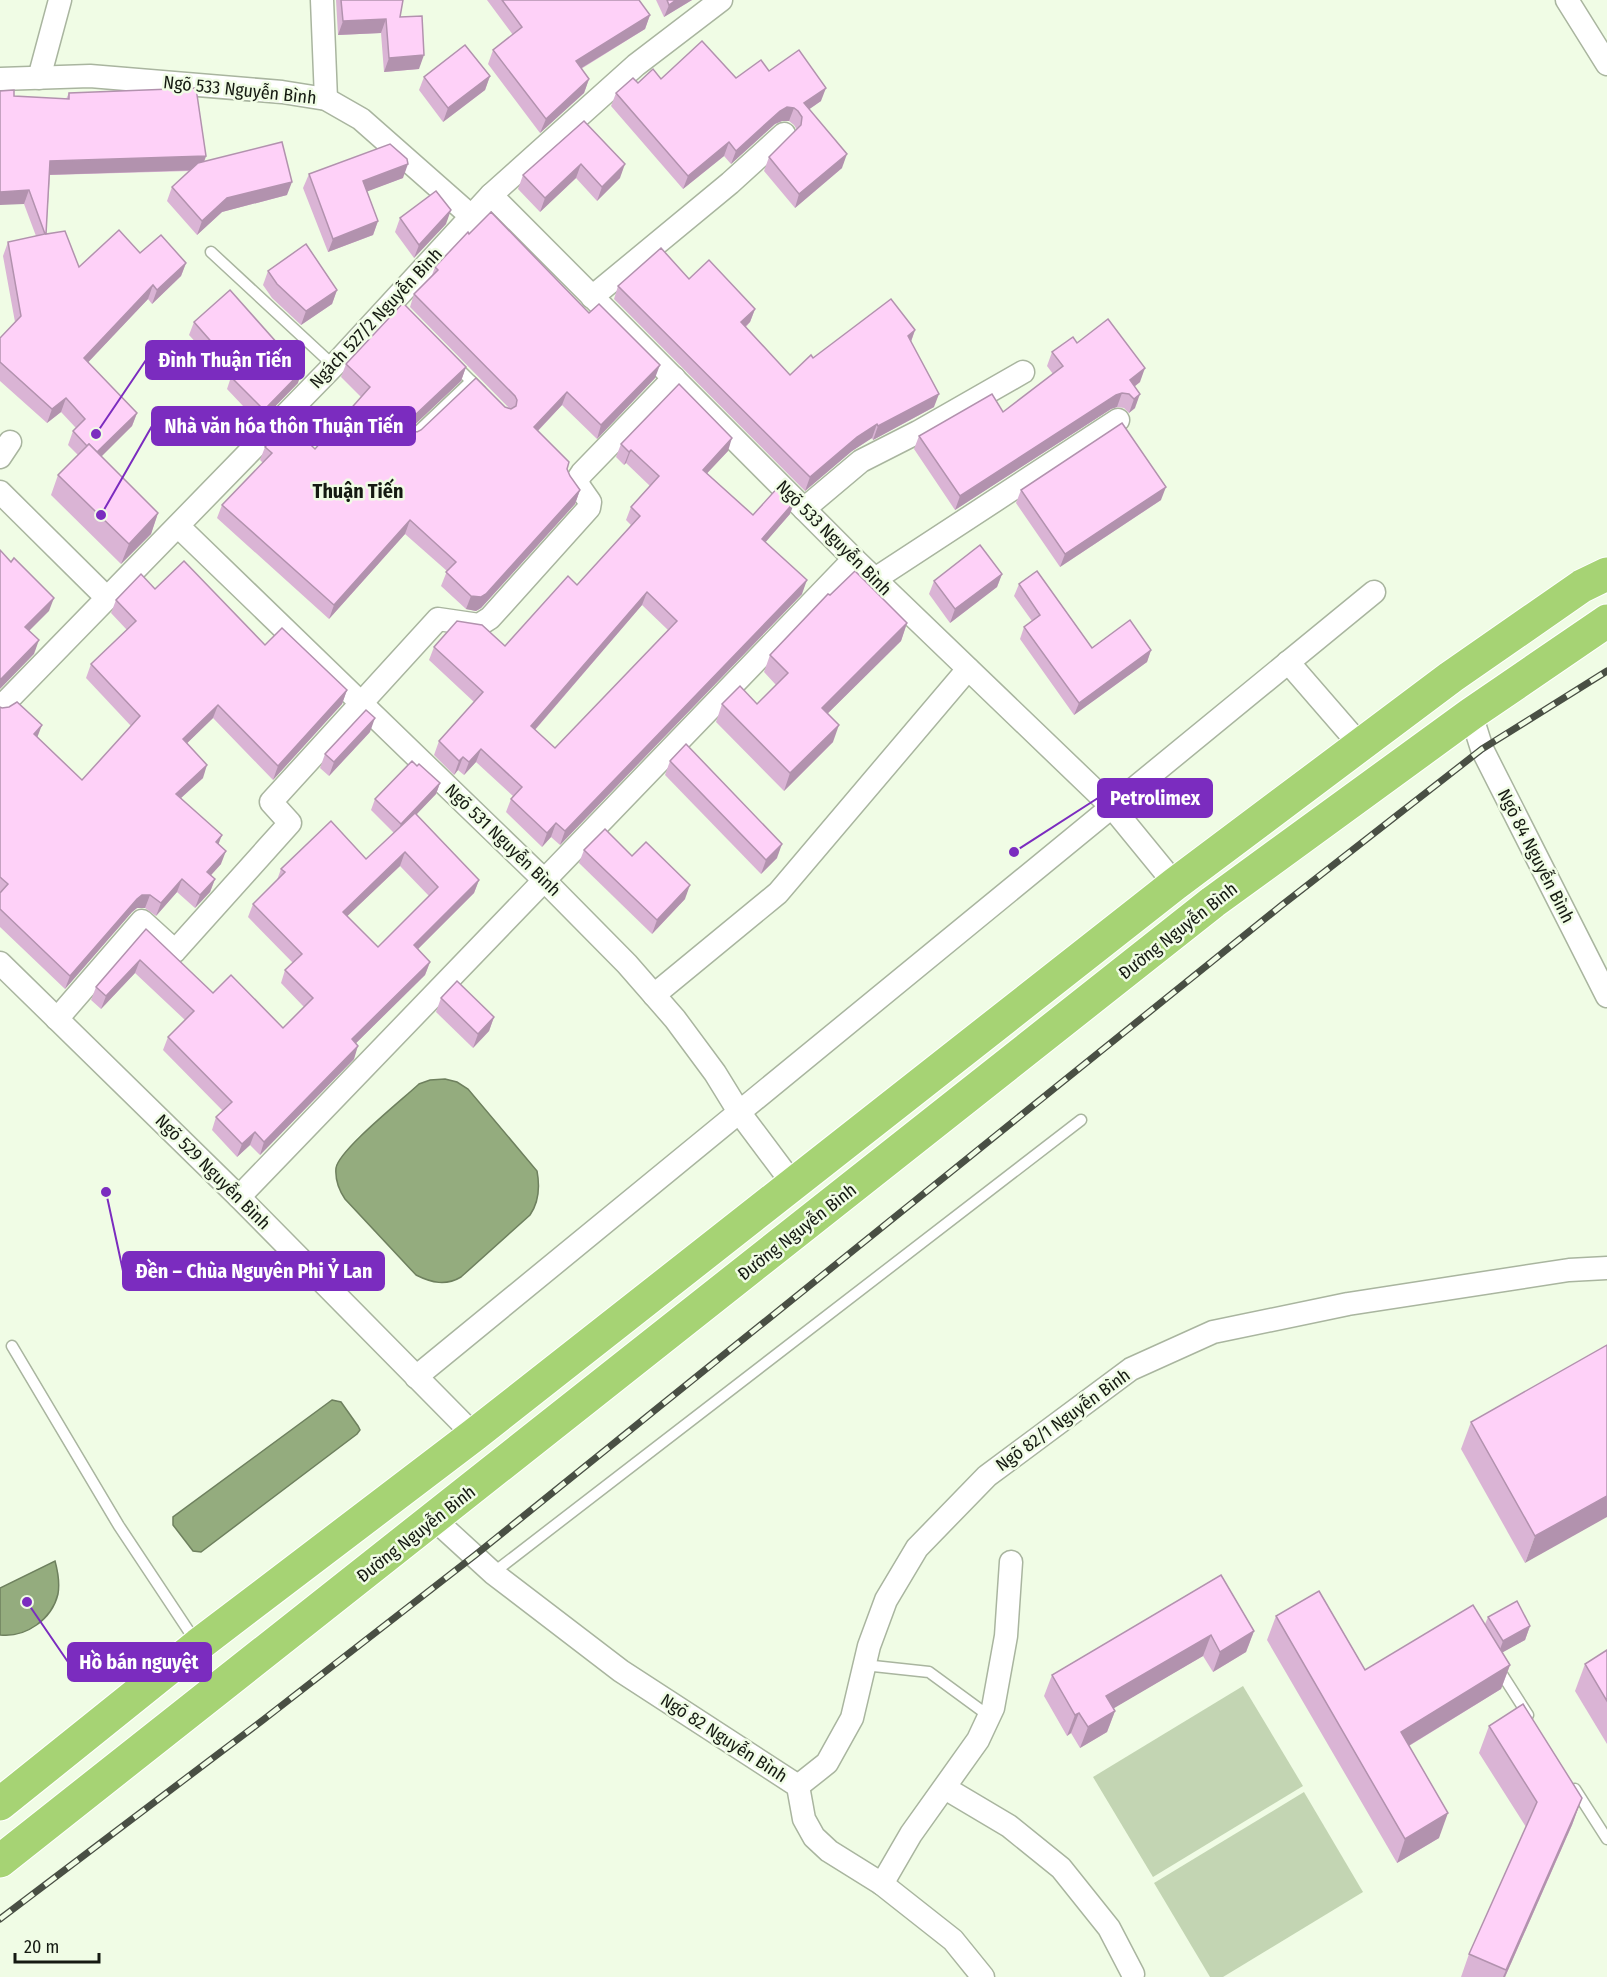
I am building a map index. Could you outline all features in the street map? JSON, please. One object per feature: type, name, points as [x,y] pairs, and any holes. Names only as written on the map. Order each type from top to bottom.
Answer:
[{"type":"highway","points":[[0,1804],[198,1645],[474,1435],[1175,884],[1450,677],[1582,586],[1607,574]]},
{"type":"highway","name":"Đường Nguyễn Bình","points":[[0,1861],[1213,902],[1472,714],[1607,621]]},
{"type":"street","points":[[39,78],[60,0]]},
{"type":"street","points":[[322,0],[326,99]]},
{"type":"street","name":"Ngách 527/2 Nguyễn Bình","points":[[0,708],[334,366],[397,305],[491,195],[636,64],[721,0]]},
{"type":"street","points":[[1567,0],[1607,64]]},
{"type":"street","name":"Ngõ 533 Nguyễn Bình","points":[[0,79],[90,76],[282,92],[326,99],[361,119],[471,216]]},
{"type":"street","points":[[592,297],[730,183],[784,134]]},
{"type":"street","name":"Ngõ 533 Nguyễn Bình","points":[[491,195],[854,559],[1112,807],[1175,884]]},
{"type":"street","points":[[804,509],[861,461],[918,432],[1023,372]]},
{"type":"street","points":[[57,1019],[142,921],[175,951],[290,824],[271,802],[438,619],[479,625],[490,618],[589,508],[590,502],[576,482],[582,473],[674,378]]},
{"type":"street","points":[[875,579],[1118,420]]},
{"type":"street","points":[[0,492],[107,598]]},
{"type":"street","name":"Ngõ 531 Nguyễn Bình","points":[[178,525],[544,880],[627,964],[675,1019],[715,1073],[739,1112],[793,1184]]},
{"type":"street","points":[[239,1197],[854,559]]},
{"type":"street","points":[[417,1377],[1374,591]]},
{"type":"street","points":[[1288,662],[1360,745]]},
{"type":"street","points":[[654,995],[778,893],[968,669]]},
{"type":"street","name":"Ngõ 84 Nguyễn Bình","points":[[1472,714],[1482,748],[1607,996]]},
{"type":"street","name":"Ngõ 529 Nguyễn Bình","points":[[0,963],[239,1197],[474,1435]]},
{"type":"street","name":"Ngõ 82/1 Nguyễn Bình","points":[[798,1786],[827,1763],[852,1718],[869,1646],[886,1600],[917,1548],[987,1476],[1131,1369],[1224,1329],[1348,1304],[1569,1270],[1607,1268]]},
{"type":"street","name":"Ngõ 82 Nguyễn Bình","points":[[434,1519],[493,1573],[621,1671],[798,1786],[804,1819],[814,1837],[829,1851],[882,1884],[953,1940],[984,1977]]},
{"type":"street","points":[[882,1884],[911,1834],[978,1740],[993,1708],[1006,1636],[1011,1562]]},
{"type":"street","points":[[945,1788],[1009,1826],[1061,1868],[1109,1928],[1133,1974]]},
{"type":"lane","points":[[211,252],[334,366]]},
{"type":"lane","points":[[448,357],[489,399]]},
{"type":"lane","points":[[411,438],[471,381]]},
{"type":"lane","points":[[493,1573],[1081,1120]]},
{"type":"lane","points":[[12,1346],[130,1544],[198,1645]]},
{"type":"lane","points":[[1494,1662],[1531,1721]]},
{"type":"lane","points":[[864,1665],[929,1672],[988,1716]]},
{"type":"lane","points":[[1569,1780],[1607,1839]]},
{"type":"shaded area","points":[[445,1079],[457,1082],[468,1089],[537,1171],[538,1189],[537,1200],[530,1215],[461,1277],[450,1282],[439,1282],[416,1275],[345,1199],[338,1184],[336,1168],[348,1149],[419,1084],[430,1080]]},
{"type":"shaded area","points":[[332,1400],[341,1402],[360,1430],[357,1434],[201,1552],[193,1551],[173,1525],[173,1517]]},
{"type":"shaded area","points":[[55,1561],[59,1590],[50,1611],[44,1619],[28,1630],[0,1635],[0,1588]]},
{"type":"shaded area","points":[[1243,1686],[1303,1786],[1153,1877],[1093,1777]]},
{"type":"shaded area","points":[[1304,1792],[1363,1892],[1223,1977],[1210,1977],[1154,1883]]},
{"type":"building","points":[[341,0],[403,0],[400,17],[422,16],[424,55],[389,58],[386,19],[343,21]]},
{"type":"building","points":[[502,0],[639,0],[650,15],[576,61],[589,79],[546,119],[493,50],[522,27]]},
{"type":"building","points":[[702,41],[736,78],[761,60],[769,71],[799,50],[826,88],[804,103],[847,154],[799,194],[769,157],[801,125],[802,117],[798,111],[787,107],[736,151],[729,142],[688,176],[616,93],[633,78],[638,83],[653,69],[661,79]]},
{"type":"building","points":[[465,45],[490,76],[448,108],[424,77]]},
{"type":"building","points":[[196,88],[206,156],[50,161],[46,234],[65,231],[79,267],[119,230],[140,253],[161,235],[186,263],[157,290],[153,285],[84,358],[137,413],[97,452],[89,444],[87,446],[73,431],[85,419],[66,398],[52,409],[0,362],[0,338],[21,316],[8,242],[45,234],[29,190],[0,192],[0,91],[14,90],[14,96],[69,99],[69,93]]},
{"type":"building","points":[[584,121],[625,164],[602,187],[581,164],[545,198],[523,175]]},
{"type":"building","points":[[282,142],[292,182],[227,198],[202,221],[172,187],[198,163]]},
{"type":"building","points":[[390,144],[407,159],[408,164],[363,181],[378,221],[333,239],[309,174]]},
{"type":"building","points":[[436,191],[451,210],[419,245],[400,218]]},
{"type":"building","points":[[491,212],[589,313],[599,304],[660,365],[601,425],[567,392],[534,427],[569,462],[567,469],[580,490],[486,594],[481,597],[471,596],[446,572],[456,562],[410,520],[334,605],[222,505],[272,453],[265,447],[288,423],[315,449],[370,387],[346,364],[403,303],[466,367],[411,419],[409,426],[411,430],[417,432],[421,430],[476,378],[505,407],[511,409],[516,406],[515,396],[414,294],[438,270],[435,267],[468,232],[469,234]]},
{"type":"building","points":[[306,244],[337,290],[306,311],[277,284],[268,271]]},
{"type":"building","points":[[661,248],[689,279],[709,260],[755,309],[741,322],[790,375],[811,355],[813,358],[891,299],[915,330],[908,336],[939,394],[878,426],[877,424],[857,437],[810,477],[618,286]]},
{"type":"building","points":[[230,290],[302,371],[264,410],[231,377],[237,371],[194,322]]},
{"type":"building","points":[[1108,319],[1145,368],[1130,380],[1140,394],[1134,399],[1129,394],[1116,395],[960,496],[919,436],[992,394],[1003,412],[1063,366],[1052,352],[1073,337],[1077,343]]},
{"type":"building","points":[[679,384],[732,438],[703,470],[753,515],[780,485],[795,501],[762,539],[807,580],[565,831],[556,823],[547,833],[511,799],[522,787],[481,749],[469,762],[463,757],[459,761],[439,741],[483,692],[434,647],[457,621],[482,625],[505,646],[568,576],[577,585],[640,516],[631,507],[659,476],[631,450],[629,452],[621,444]],"holes":[[[647,592],[677,621],[555,748],[531,726]]]},
{"type":"building","points":[[1122,423],[1166,487],[1065,554],[1021,490]]},
{"type":"building","points":[[89,444],[158,513],[129,544],[58,475]]},
{"type":"building","points":[[980,545],[1002,574],[955,609],[934,581]]},
{"type":"building","points":[[0,550],[11,562],[14,558],[54,598],[25,627],[39,640],[0,680]]},
{"type":"building","points":[[184,561],[265,645],[282,628],[347,690],[278,766],[218,705],[183,739],[207,765],[176,794],[222,835],[216,842],[226,851],[207,872],[215,879],[200,895],[182,879],[161,903],[150,895],[142,895],[70,976],[0,909],[0,893],[8,884],[0,877],[0,707],[9,707],[17,702],[42,725],[34,734],[82,780],[140,716],[91,664],[136,621],[116,600],[141,574],[155,589]]},
{"type":"building","points":[[855,571],[907,623],[822,708],[839,725],[790,773],[722,704],[740,686],[757,704],[788,673],[770,655],[828,594],[830,595]]},
{"type":"building","points":[[1037,571],[1092,648],[1130,620],[1151,650],[1079,703],[1024,627],[1040,615],[1019,584]]},
{"type":"building","points":[[366,710],[375,718],[334,762],[325,754]]},
{"type":"building","points":[[686,744],[782,844],[766,860],[670,761]]},
{"type":"building","points":[[412,761],[417,766],[419,764],[440,783],[401,824],[375,799]]},
{"type":"building","points":[[415,813],[479,880],[414,945],[430,962],[352,1039],[358,1046],[264,1142],[255,1132],[242,1144],[216,1117],[232,1102],[168,1037],[194,1011],[140,960],[106,996],[96,987],[146,929],[213,993],[231,975],[283,1028],[313,998],[285,970],[302,954],[253,904],[285,872],[281,869],[331,821],[366,859]],"holes":[[[405,852],[438,887],[378,947],[343,912]]]},
{"type":"building","points":[[605,829],[632,856],[646,842],[690,885],[657,920],[584,850]]},
{"type":"building","points":[[457,981],[494,1017],[478,1034],[441,998]]},
{"type":"building","points":[[1607,1345],[1607,1496],[1535,1536],[1471,1422]]},
{"type":"building","points":[[1221,1575],[1254,1631],[1220,1652],[1211,1635],[1106,1696],[1115,1711],[1088,1727],[1079,1713],[1075,1715],[1052,1675]]},
{"type":"building","points":[[1319,1591],[1365,1670],[1473,1605],[1510,1665],[1401,1732],[1448,1813],[1405,1839],[1276,1616]]},
{"type":"building","points":[[1517,1601],[1530,1626],[1503,1641],[1488,1617]]},
{"type":"building","points":[[1607,1650],[1607,1701],[1585,1664]]},
{"type":"building","points":[[1523,1704],[1582,1798],[1506,1970],[1469,1954],[1537,1802],[1489,1726]]},
{"type":"railway","points":[[0,1919],[263,1720],[474,1556],[1282,905],[1482,749],[1607,671]]},
{"type":"place","name":"Đình Thuận Tiến","points":[[96,434]]},
{"type":"place","name":"Nhà văn hóa thôn Thuận Tiến","points":[[101,515]]},
{"type":"place","name":"Petrolimex","points":[[1014,852]]},
{"type":"place","name":"Đền – Chùa Nguyên Phi Ỷ Lan","points":[[106,1192]]},
{"type":"place","name":"Hồ bán nguyệt","points":[[27,1602]]},
{"type":"district","name":"Thuận Tiến","points":[[358,491]]}]
